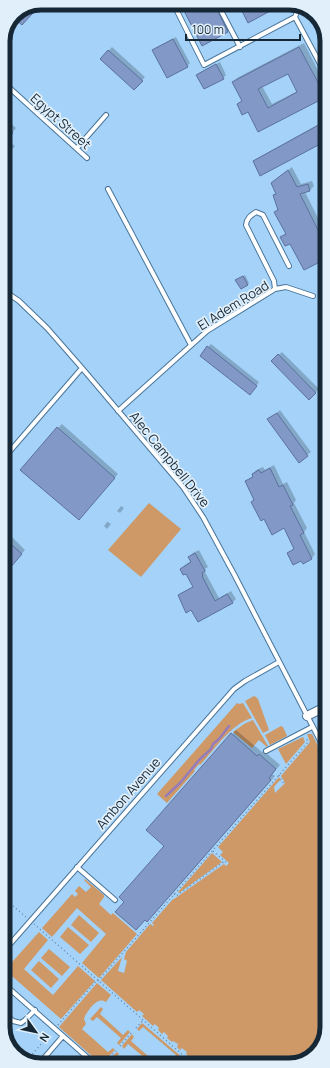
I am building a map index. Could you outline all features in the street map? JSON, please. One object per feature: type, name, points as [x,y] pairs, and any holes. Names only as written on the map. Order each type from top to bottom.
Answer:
[{"type":"street","points":[[307,716],[320,710]]},
{"type":"lane","points":[[176,10],[204,65],[295,17],[297,12]]},
{"type":"lane","points":[[221,10],[240,47]]},
{"type":"lane","points":[[295,17],[320,64]]},
{"type":"lane","name":"Egypt Street","points":[[10,88],[87,158]]},
{"type":"lane","points":[[77,148],[106,115]]},
{"type":"lane","points":[[108,189],[191,345]]},
{"type":"lane","points":[[276,289],[274,281],[246,225],[250,216],[256,212],[263,215],[289,266]]},
{"type":"lane","name":"El Adem Road","points":[[118,411],[206,331],[276,289],[286,287],[313,296]]},
{"type":"lane","name":"Alec Campbell Drive","points":[[10,295],[19,301],[47,328],[183,487],[203,517],[236,576],[320,741]]},
{"type":"lane","points":[[10,451],[82,368]]},
{"type":"lane","name":"Ambon Avenue","points":[[10,944],[234,689],[245,681],[279,662]]},
{"type":"lane","points":[[266,751],[312,727]]},
{"type":"lane","points":[[77,866],[115,900]]},
{"type":"lane","points":[[10,989],[88,1058]]},
{"type":"lane","points":[[10,1018],[21,1023],[26,1020],[35,1010]]},
{"type":"lane","points":[[44,1058],[63,1036]]},
{"type":"path","points":[[30,1056],[308,742],[303,732]]},
{"type":"path","points":[[279,775],[284,784]]},
{"type":"path","points":[[212,851],[228,864]]},
{"type":"path","points":[[174,894],[176,896],[225,862]]},
{"type":"path","points":[[10,903],[186,1058]]},
{"type":"path","points":[[136,1028],[143,1020]]},
{"type":"path","points":[[120,1046],[131,1033]]},
{"type":"path","points":[[110,1058],[116,1050]]},
{"type":"shaded area","points":[[149,503],[181,529],[141,577],[108,550]]},
{"type":"shaded area","points":[[254,696],[258,699],[269,730],[263,733],[245,701]]},
{"type":"shaded area","points":[[237,703],[243,703],[252,718],[244,721],[230,731],[200,765],[199,764],[194,770],[195,771],[167,803],[157,794]]},
{"type":"shaded area","points":[[253,720],[268,746],[267,747],[259,740],[252,748],[233,732],[244,724]]},
{"type":"shaded area","points":[[281,726],[283,727],[287,736],[270,745],[265,735]]},
{"type":"shaded area","points":[[307,734],[312,734],[320,750],[320,1027],[317,1041],[306,1053],[297,1057],[190,1058],[186,1054],[187,1052],[182,1048],[180,1050],[177,1047],[178,1044],[167,1038],[168,1036],[164,1032],[162,1034],[155,1024],[153,1026],[142,1016],[144,1014],[139,1010],[137,1012],[101,980],[122,957],[118,971],[124,973],[127,961],[124,959],[126,952],[150,924],[153,926],[154,925],[152,923],[173,899],[224,864],[226,866],[229,863],[220,855],[223,852],[218,847],[279,777],[281,781],[279,781],[274,787],[275,793],[285,783],[281,776],[310,742]]},
{"type":"shaded area","points":[[303,737],[305,742],[286,764],[278,749]]},
{"type":"shaded area","points":[[212,853],[222,862],[179,893],[178,892]]},
{"type":"shaded area","points":[[85,879],[104,895],[99,904],[111,915],[113,913],[137,934],[99,978],[82,963],[106,934],[77,908],[52,937],[42,928],[72,894],[75,897],[78,894],[75,891],[79,886],[86,892],[91,887],[84,880]]},
{"type":"shaded area","points":[[79,915],[99,933],[91,942],[71,925]]},
{"type":"shaded area","points":[[68,927],[89,945],[80,954],[60,937]]},
{"type":"shaded area","points":[[39,932],[48,940],[24,969],[53,995],[78,966],[95,981],[61,1019],[10,974],[10,964]]},
{"type":"shaded area","points":[[49,949],[70,967],[62,976],[41,958]]},
{"type":"shaded area","points":[[39,961],[59,979],[51,988],[31,970]]},
{"type":"shaded area","points":[[97,983],[111,995],[106,1002],[99,1001],[90,1008],[84,1019],[86,1024],[82,1029],[108,1052],[113,1048],[115,1050],[107,1058],[94,1058],[59,1027]]},
{"type":"shaded area","points":[[101,1007],[103,1009],[100,1014],[123,1035],[128,1030],[130,1032],[119,1045],[117,1043],[121,1038],[97,1017],[93,1021],[90,1019]]},
{"type":"shaded area","points":[[142,1023],[183,1058],[174,1058],[176,1055],[143,1027],[139,1031],[137,1029]]},
{"type":"shaded area","points":[[132,1034],[134,1037],[131,1041],[150,1058],[145,1058],[128,1044],[124,1049],[122,1046]]},
{"type":"shaded area","points":[[117,1052],[119,1054],[116,1058],[111,1058]]},
{"type":"building","points":[[184,10],[217,10],[228,32],[202,46]]},
{"type":"building","points":[[242,10],[272,10],[248,23]]},
{"type":"building","points":[[35,11],[22,25],[17,21],[19,19],[29,12]]},
{"type":"building","points":[[173,39],[188,67],[167,78],[152,50]]},
{"type":"building","points":[[299,47],[320,86],[320,100],[258,132],[248,112],[242,115],[237,104],[242,101],[232,82]],"holes":[[[288,74],[297,92],[268,108],[258,89]]]},
{"type":"building","points":[[108,50],[143,81],[134,90],[100,59]]},
{"type":"building","points":[[216,64],[224,79],[204,89],[196,75]]},
{"type":"building","points":[[320,124],[320,144],[260,176],[253,161]]},
{"type":"building","points":[[288,170],[297,187],[308,184],[310,191],[300,194],[320,234],[320,262],[304,270],[290,244],[285,246],[280,237],[286,234],[274,212],[278,210],[273,195],[276,194],[271,183]]},
{"type":"building","points":[[243,276],[248,285],[241,289],[235,280]]},
{"type":"building","points":[[207,346],[257,386],[250,395],[200,356]]},
{"type":"building","points":[[278,354],[316,393],[309,400],[271,361]]},
{"type":"building","points":[[277,413],[308,456],[299,463],[267,419]]},
{"type":"building","points":[[57,427],[115,478],[79,520],[20,470]]},
{"type":"building","points":[[270,468],[279,487],[283,485],[293,505],[290,506],[304,533],[300,535],[312,559],[303,564],[301,561],[293,565],[287,553],[294,549],[284,528],[272,535],[264,519],[261,521],[251,502],[254,500],[245,481],[253,477],[252,474],[259,470],[261,473]]},
{"type":"building","points":[[10,543],[22,554],[10,568]]},
{"type":"building","points":[[195,553],[205,571],[202,573],[202,576],[215,601],[227,594],[233,603],[198,622],[191,610],[186,613],[178,595],[193,587],[186,574],[183,575],[180,569],[191,562],[188,557]]},
{"type":"building","points":[[231,733],[257,756],[259,754],[276,769],[269,778],[271,780],[147,922],[145,920],[136,930],[115,912],[124,902],[119,897],[164,846],[146,830]]},
{"type":"waterway","points":[[166,796],[211,749],[213,744],[229,726]]}]
